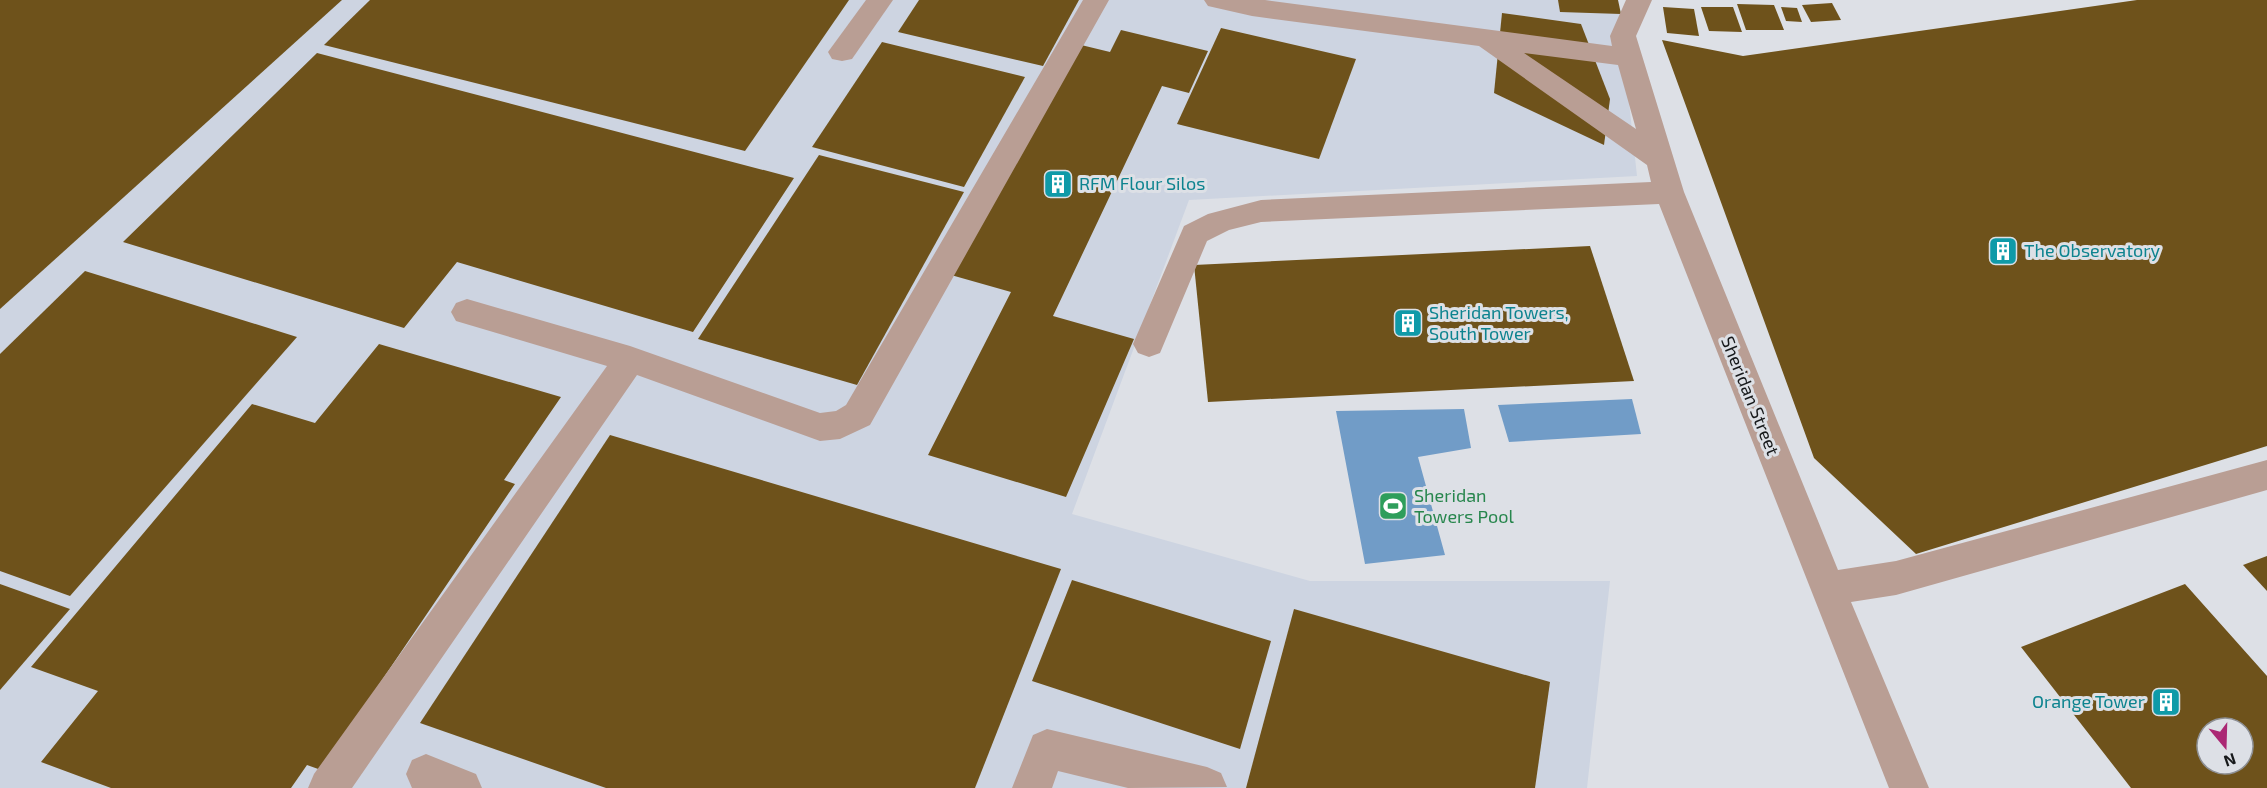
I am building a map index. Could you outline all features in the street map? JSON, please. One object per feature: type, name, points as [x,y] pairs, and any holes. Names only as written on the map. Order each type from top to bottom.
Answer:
[{"type":"street","points":[[842,52],[880,0]]},
{"type":"street","points":[[467,312],[630,359],[820,427],[834,427],[847,423],[858,415],[1096,0]]},
{"type":"street","points":[[1217,0],[1252,7],[1627,57]]},
{"type":"street","name":"Sheridan Street","points":[[1639,0],[1623,36],[1627,57],[1669,192],[1909,788]]},
{"type":"street","points":[[1486,39],[1659,159]]},
{"type":"street","points":[[1149,344],[1195,234],[1208,225],[1232,217],[1261,211],[1669,192]]},
{"type":"street","points":[[328,788],[630,359]]},
{"type":"street","points":[[1827,589],[1896,578],[2267,475]]},
{"type":"street","points":[[1032,788],[1047,749],[1207,787]]},
{"type":"street","points":[[426,774],[462,788]]},
{"type":"shaded area","points":[[0,0],[1618,0],[1637,176],[1189,200],[1072,514],[1310,581],[1610,581],[1587,788],[0,788]]},
{"type":"water","name":"Sheridan Towers Pool","points":[[1632,399],[1641,434],[1509,442],[1498,405]]},
{"type":"water","name":"Sheridan Towers Pool","points":[[1464,409],[1471,448],[1418,457],[1445,555],[1365,564],[1336,411]]},
{"type":"building","points":[[0,0],[342,0],[0,309]]},
{"type":"building","points":[[370,0],[849,0],[745,151],[324,45]]},
{"type":"building","points":[[919,0],[1079,0],[1043,66],[898,32]]},
{"type":"building","points":[[1558,0],[1618,0],[1621,14],[1560,12]]},
{"type":"building","name":"The Observatory","points":[[2137,0],[2267,0],[2267,446],[1916,554],[1814,458],[1662,40],[1743,56]]},
{"type":"building","points":[[1832,3],[1841,20],[1811,22],[1802,5]]},
{"type":"building","points":[[1737,4],[1774,5],[1784,30],[1746,30]]},
{"type":"building","points":[[1663,7],[1694,9],[1699,36],[1667,33]]},
{"type":"building","points":[[1701,7],[1733,7],[1742,32],[1709,31]]},
{"type":"building","points":[[1781,7],[1797,8],[1802,22],[1786,21]]},
{"type":"building","points":[[1502,13],[1581,24],[1610,99],[1604,145],[1494,93]]},
{"type":"building","points":[[1221,28],[1356,59],[1319,159],[1177,124]]},
{"type":"building","name":"RFM Flour Silos","points":[[1121,30],[1208,51],[1189,93],[1162,86],[1053,316],[1134,339],[1066,497],[928,455],[1011,292],[951,275],[1077,44],[1110,52]]},
{"type":"building","points":[[882,42],[1025,77],[964,187],[812,147]]},
{"type":"building","points":[[317,53],[794,178],[693,332],[457,262],[404,328],[123,242]]},
{"type":"building","points":[[819,155],[964,192],[857,385],[698,339]]},
{"type":"building","name":"Sheridan Towers, South Tower","points":[[1590,246],[1634,381],[1208,402],[1194,265]]},
{"type":"building","points":[[85,271],[297,337],[70,596],[0,571],[0,354]]},
{"type":"building","points":[[379,344],[561,397],[504,480],[515,484],[321,770],[307,765],[291,788],[111,788],[41,762],[98,691],[31,667],[252,404],[315,423]]},
{"type":"building","points":[[610,435],[1061,569],[975,788],[606,788],[420,723]]},
{"type":"building","points":[[2267,556],[2267,591],[2243,565]]},
{"type":"building","points":[[1072,580],[1271,641],[1240,749],[1032,681]]},
{"type":"building","points":[[0,584],[70,609],[0,690]]},
{"type":"building","name":"Orange Tower","points":[[2185,584],[2267,676],[2267,788],[2131,788],[2021,647]]},
{"type":"building","points":[[1294,609],[1550,682],[1535,788],[1246,788]]},
{"type":"place","name":"RFM Flour Silos","points":[[1058,184]]},
{"type":"place","name":"The Observatory","points":[[2003,251]]},
{"type":"place","name":"Sheridan Towers, South Tower","points":[[1408,323]]},
{"type":"place","name":"Sheridan Towers Pool","points":[[1393,506]]},
{"type":"place","name":"Orange Tower","points":[[2166,702]]}]
